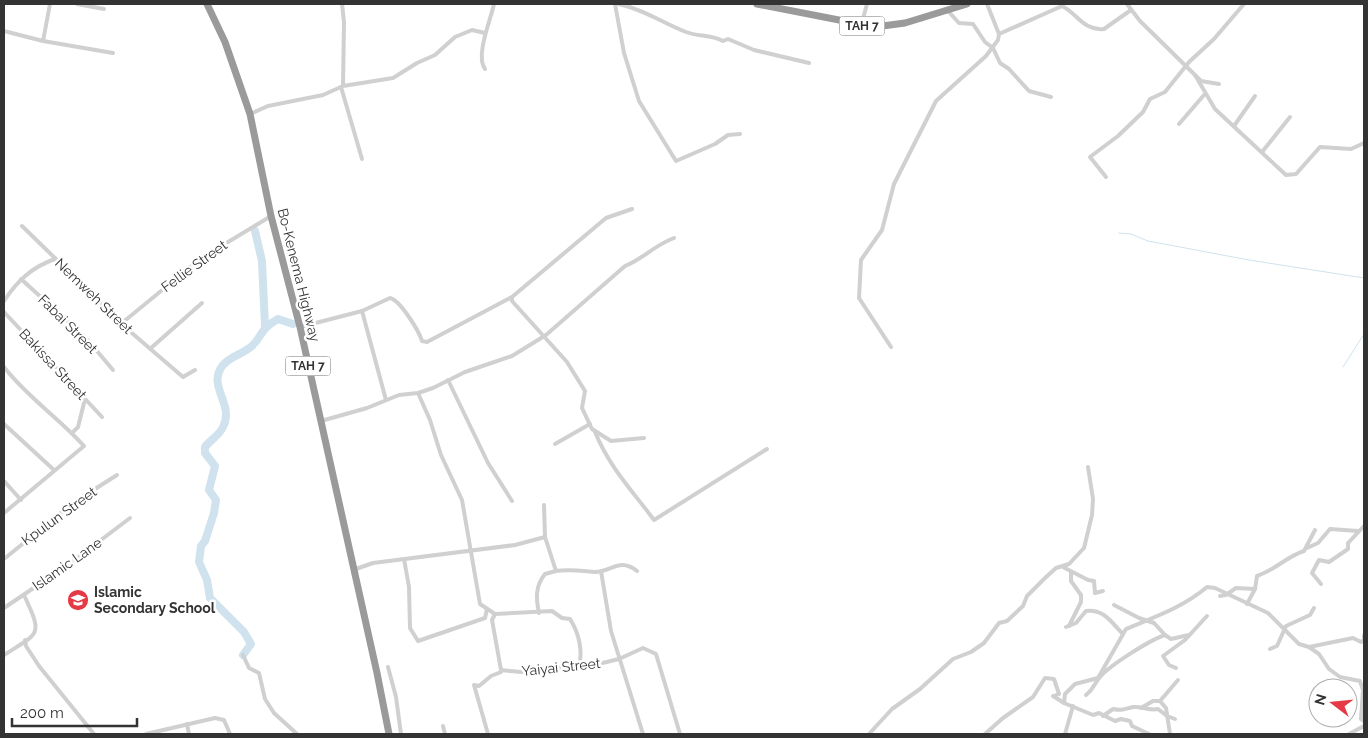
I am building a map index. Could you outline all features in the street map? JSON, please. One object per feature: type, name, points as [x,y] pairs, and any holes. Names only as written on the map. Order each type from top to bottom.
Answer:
[{"type":"highway","name":"Bo-Kenema Highway","points":[[207,4],[225,42],[250,114],[271,216],[300,327],[389,734]]},
{"type":"highway","name":"TAH 7","points":[[756,4],[861,26],[875,27],[905,23],[967,4]]},
{"type":"street","points":[[43,41],[50,4]]},
{"type":"street","points":[[78,4],[104,9]]},
{"type":"street","points":[[342,4],[344,22],[342,86],[362,159]]},
{"type":"street","points":[[485,69],[482,61],[485,33],[494,4]]},
{"type":"street","points":[[740,134],[728,135],[715,144],[676,161],[639,100],[624,53],[617,4],[634,7],[687,32],[711,35],[723,41],[728,39],[754,50],[809,63]]},
{"type":"street","points":[[861,26],[867,4]]},
{"type":"street","points":[[987,4],[999,34]]},
{"type":"street","points":[[1126,4],[1140,21],[1201,81],[1219,84]]},
{"type":"street","points":[[1106,177],[1090,158],[1120,134],[1143,112],[1150,100],[1165,92],[1196,55],[1214,39],[1244,4]]},
{"type":"street","points":[[891,347],[859,298],[861,260],[882,230],[894,184],[936,101],[976,66],[993,48],[999,34],[1062,6],[1072,10],[1080,23],[1099,30],[1104,30],[1131,10]]},
{"type":"street","points":[[948,10],[959,23],[973,24],[985,42],[993,48],[1000,63],[1009,69],[1029,91],[1051,97]]},
{"type":"street","points":[[250,114],[268,106],[323,95],[342,86],[393,78],[417,62],[435,55],[455,37],[472,30],[485,33]]},
{"type":"street","points":[[4,31],[43,41],[113,53]]},
{"type":"street","points":[[1195,75],[1204,95],[1215,109],[1284,174],[1291,176],[1298,172],[1320,146],[1351,149],[1364,143]]},
{"type":"street","points":[[1179,124],[1204,95]]},
{"type":"street","points":[[1234,126],[1255,96]]},
{"type":"street","points":[[1262,152],[1290,117]]},
{"type":"street","points":[[300,327],[362,311],[384,300],[394,299],[418,330],[422,340],[427,342],[512,297],[606,218],[632,210]]},
{"type":"street","name":"Fellie Street","points":[[122,323],[200,259],[271,216]]},
{"type":"street","name":"Nemweh Street","points":[[22,226],[39,240],[122,323],[183,377],[195,370]]},
{"type":"street","points":[[321,421],[399,394],[418,393],[512,356],[546,335],[625,266],[635,262],[655,246],[674,238]]},
{"type":"street","points":[[4,301],[21,279],[33,269],[55,258]]},
{"type":"street","name":"Fabai Street","points":[[21,279],[86,338],[113,370]]},
{"type":"street","points":[[512,297],[512,301],[546,335],[565,358],[581,384],[585,398],[582,408],[594,430],[601,449],[615,472],[654,520],[767,449]]},
{"type":"street","points":[[150,348],[202,302]]},
{"type":"street","points":[[362,311],[386,400]]},
{"type":"street","name":"Bakissa Street","points":[[4,312],[102,417]]},
{"type":"street","points":[[4,367],[26,392],[84,446],[4,513]]},
{"type":"street","points":[[448,380],[488,462],[512,501]]},
{"type":"street","points":[[418,393],[430,420],[441,455],[462,500],[480,604],[495,614],[552,611],[562,618],[570,619],[582,655],[579,668]]},
{"type":"street","points":[[72,433],[78,427],[85,399]]},
{"type":"street","points":[[4,424],[54,470]]},
{"type":"street","points":[[555,444],[590,424]]},
{"type":"street","points":[[594,430],[611,442],[644,438]]},
{"type":"street","points":[[869,734],[892,709],[920,689],[953,659],[971,652],[984,643],[999,623],[1007,621],[1023,606],[1025,598],[1045,578],[1056,568],[1069,564],[1084,548],[1093,499],[1088,467]]},
{"type":"street","name":"Kpulun Street","points":[[4,559],[67,508],[116,475]]},
{"type":"street","points":[[4,481],[21,500]]},
{"type":"street","points":[[544,505],[542,522],[556,571]]},
{"type":"street","name":"Islamic Lane","points":[[4,608],[130,518]]},
{"type":"street","points":[[1321,584],[1312,573],[1319,560],[1328,562],[1344,553],[1348,549],[1348,543],[1364,526]]},
{"type":"street","points":[[1246,604],[1255,589],[1257,576],[1318,543],[1330,529],[1358,531]]},
{"type":"street","points":[[1307,548],[1315,530]]},
{"type":"street","points":[[353,570],[373,563],[515,545],[545,537]]},
{"type":"street","points":[[404,560],[410,587],[410,628],[414,637],[421,641],[485,618],[492,620]]},
{"type":"street","points":[[539,613],[536,600],[539,583],[545,574],[573,569],[601,571],[620,565],[637,571]]},
{"type":"street","points":[[1063,567],[1094,581],[1095,593],[1103,591]]},
{"type":"street","points":[[601,571],[605,603],[618,659],[643,734]]},
{"type":"street","points":[[1071,572],[1071,581],[1081,595],[1081,602],[1068,626],[1076,623],[1086,611],[1092,610],[1104,614],[1122,633]]},
{"type":"street","points":[[1086,695],[1095,688],[1098,678],[1107,667],[1122,633],[1126,629],[1149,622],[1160,613],[1179,607],[1207,587],[1215,588],[1226,595],[1268,613],[1299,644],[1309,647],[1340,677],[1360,681],[1364,690],[1362,719],[1364,721]]},
{"type":"street","points":[[1220,596],[1226,595],[1236,588],[1255,589]]},
{"type":"street","points":[[4,655],[35,635],[37,622],[24,595]]},
{"type":"street","points":[[1114,605],[1149,622],[1154,622],[1170,638],[1189,635]]},
{"type":"street","points":[[1270,649],[1277,646],[1286,626],[1310,615],[1314,608]]},
{"type":"street","points":[[485,618],[487,609]]},
{"type":"street","points":[[495,614],[492,620],[501,670]]},
{"type":"street","points":[[1176,668],[1169,665],[1163,656],[1185,640],[1207,616]]},
{"type":"street","points":[[1064,703],[1065,694],[1076,684],[1098,678],[1117,663],[1165,635]]},
{"type":"street","points":[[1309,647],[1353,638],[1361,642],[1364,640],[1364,635]]},
{"type":"street","points":[[25,640],[26,646],[39,666],[94,734]]},
{"type":"street","name":"Yaiyai Street","points":[[488,734],[474,685],[479,686],[491,676],[501,672],[501,670],[521,672],[550,668],[579,668],[618,659],[643,648],[656,654],[680,734]]},
{"type":"street","points":[[243,655],[248,668],[259,673],[265,699],[274,713],[297,734]]},
{"type":"street","points":[[388,667],[396,697],[400,734]]},
{"type":"street","points":[[985,734],[1003,718],[1033,697],[1045,678],[1054,679],[1059,694]]},
{"type":"street","points":[[1141,708],[1153,701],[1160,701],[1178,680]]},
{"type":"street","points":[[1065,694],[1053,696],[1064,703],[1093,715],[1099,713],[1115,721],[1130,721],[1132,726],[1149,734]]},
{"type":"street","points":[[1160,701],[1166,708],[1170,734]]},
{"type":"street","points":[[1064,734],[1074,706]]},
{"type":"street","points":[[1103,716],[1113,709],[1124,711],[1132,707],[1151,710],[1158,709],[1175,719]]},
{"type":"street","points":[[146,734],[215,718],[224,720],[230,734]]},
{"type":"street","points":[[187,724],[189,734]]},
{"type":"street","points":[[443,726],[446,734]]},
{"type":"street","points":[[1349,734],[1364,726]]},
{"type":"waterway","points":[[255,231],[262,261],[265,326]]},
{"type":"waterway","points":[[1119,233],[1131,234],[1148,241],[1249,260],[1364,278]]},
{"type":"waterway","points":[[243,655],[251,644],[244,632],[210,598],[207,580],[199,562],[201,546],[205,541],[216,500],[209,490],[215,466],[205,453],[205,447],[221,430],[226,419],[226,411],[218,380],[223,365],[252,346],[265,329],[278,319],[293,324]]},
{"type":"waterway","points":[[1343,367],[1364,334]]},
{"type":"place","name":"Islamic Secondary School","points":[[78,600]]}]
